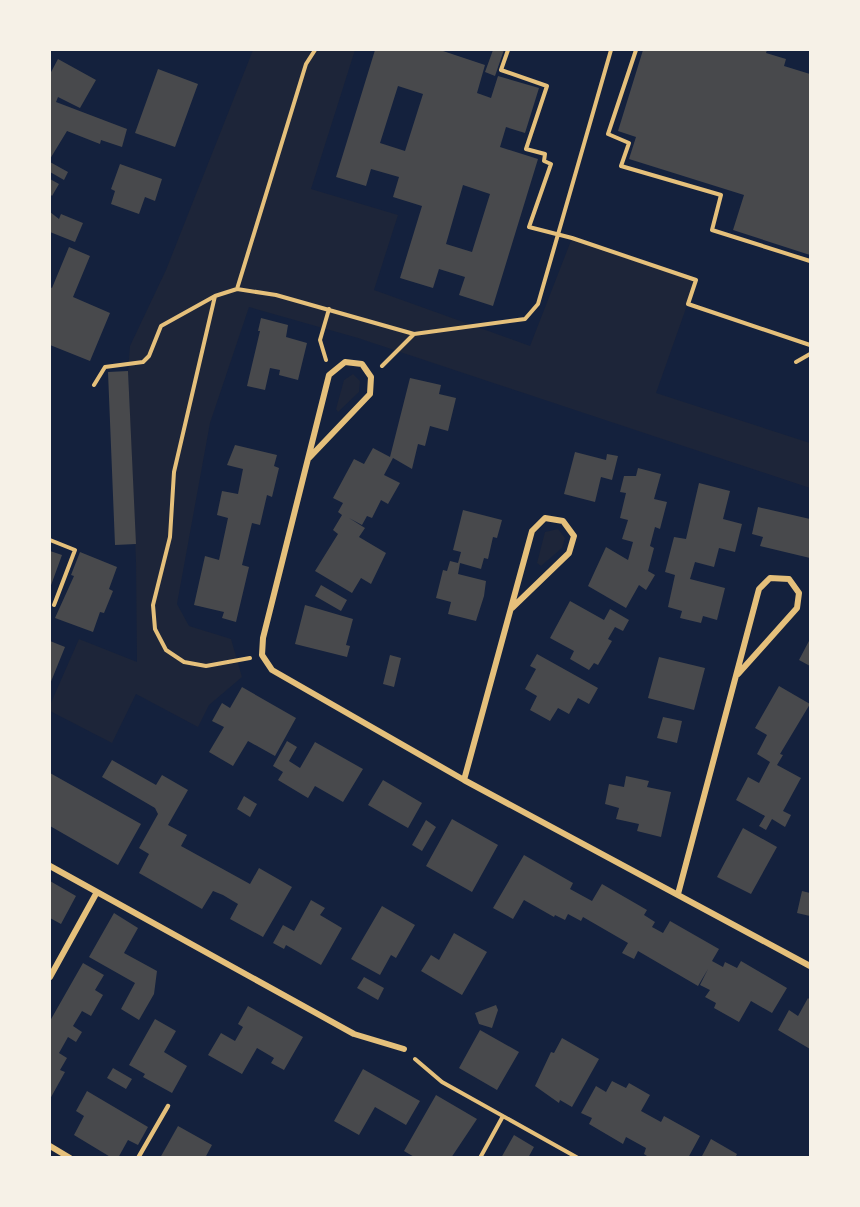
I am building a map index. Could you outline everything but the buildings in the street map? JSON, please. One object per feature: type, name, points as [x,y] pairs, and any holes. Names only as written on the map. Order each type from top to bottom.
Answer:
[{"type":"street","points":[[309,458],[370,394],[371,377],[362,364],[345,362],[329,375],[263,638],[262,655],[272,670],[464,780],[810,966]]},
{"type":"street","points":[[464,780],[532,531],[544,518],[563,521],[574,536],[569,553],[512,608]]},
{"type":"street","points":[[678,894],[759,590],[771,578],[789,579],[799,593],[797,608],[738,674]]},
{"type":"street","points":[[50,866],[354,1034],[404,1049]]},
{"type":"street","points":[[50,977],[97,892]]},
{"type":"street","points":[[50,1146],[70,1158]]},
{"type":"lane","points":[[138,1158],[168,1106]]},
{"type":"path","points":[[237,289],[306,64],[315,50]]},
{"type":"path","points":[[508,50],[501,70],[547,86],[526,149],[545,154],[544,161],[551,164],[529,227],[696,280],[688,304],[810,345]]},
{"type":"path","points":[[94,385],[105,367],[143,362],[149,356],[161,326],[214,296],[237,289],[329,309],[414,334],[525,319],[538,304],[611,50]]},
{"type":"path","points":[[636,50],[608,134],[629,143],[621,166],[721,195],[712,230],[810,261]]},
{"type":"path","points":[[214,296],[174,472],[170,537],[153,605],[155,629],[166,650],[184,662],[206,666],[262,655]]},
{"type":"path","points":[[329,309],[320,340],[329,375]]},
{"type":"path","points":[[371,377],[414,334]]},
{"type":"path","points":[[796,362],[810,354]]},
{"type":"path","points":[[50,540],[75,550],[54,605]]},
{"type":"path","points":[[404,1049],[442,1082],[578,1158]]},
{"type":"path","points":[[480,1158],[503,1116]]},
{"type":"shaded area","points":[[253,50],[355,50],[311,189],[398,215],[374,290],[530,346],[572,238],[696,280],[656,393],[810,443],[810,488],[358,338],[249,307],[210,423],[177,604],[189,626],[231,639],[242,677],[209,705],[198,727],[136,694],[112,743],[50,711],[50,705],[79,639],[137,662],[136,562],[128,371],[130,346],[166,270]]},
{"type":"shaded area","points":[[353,374],[360,381],[359,392],[338,412],[336,409],[344,380]]},
{"type":"shaded area","points":[[558,529],[565,538],[562,548],[541,566],[537,563],[545,532]]}]
